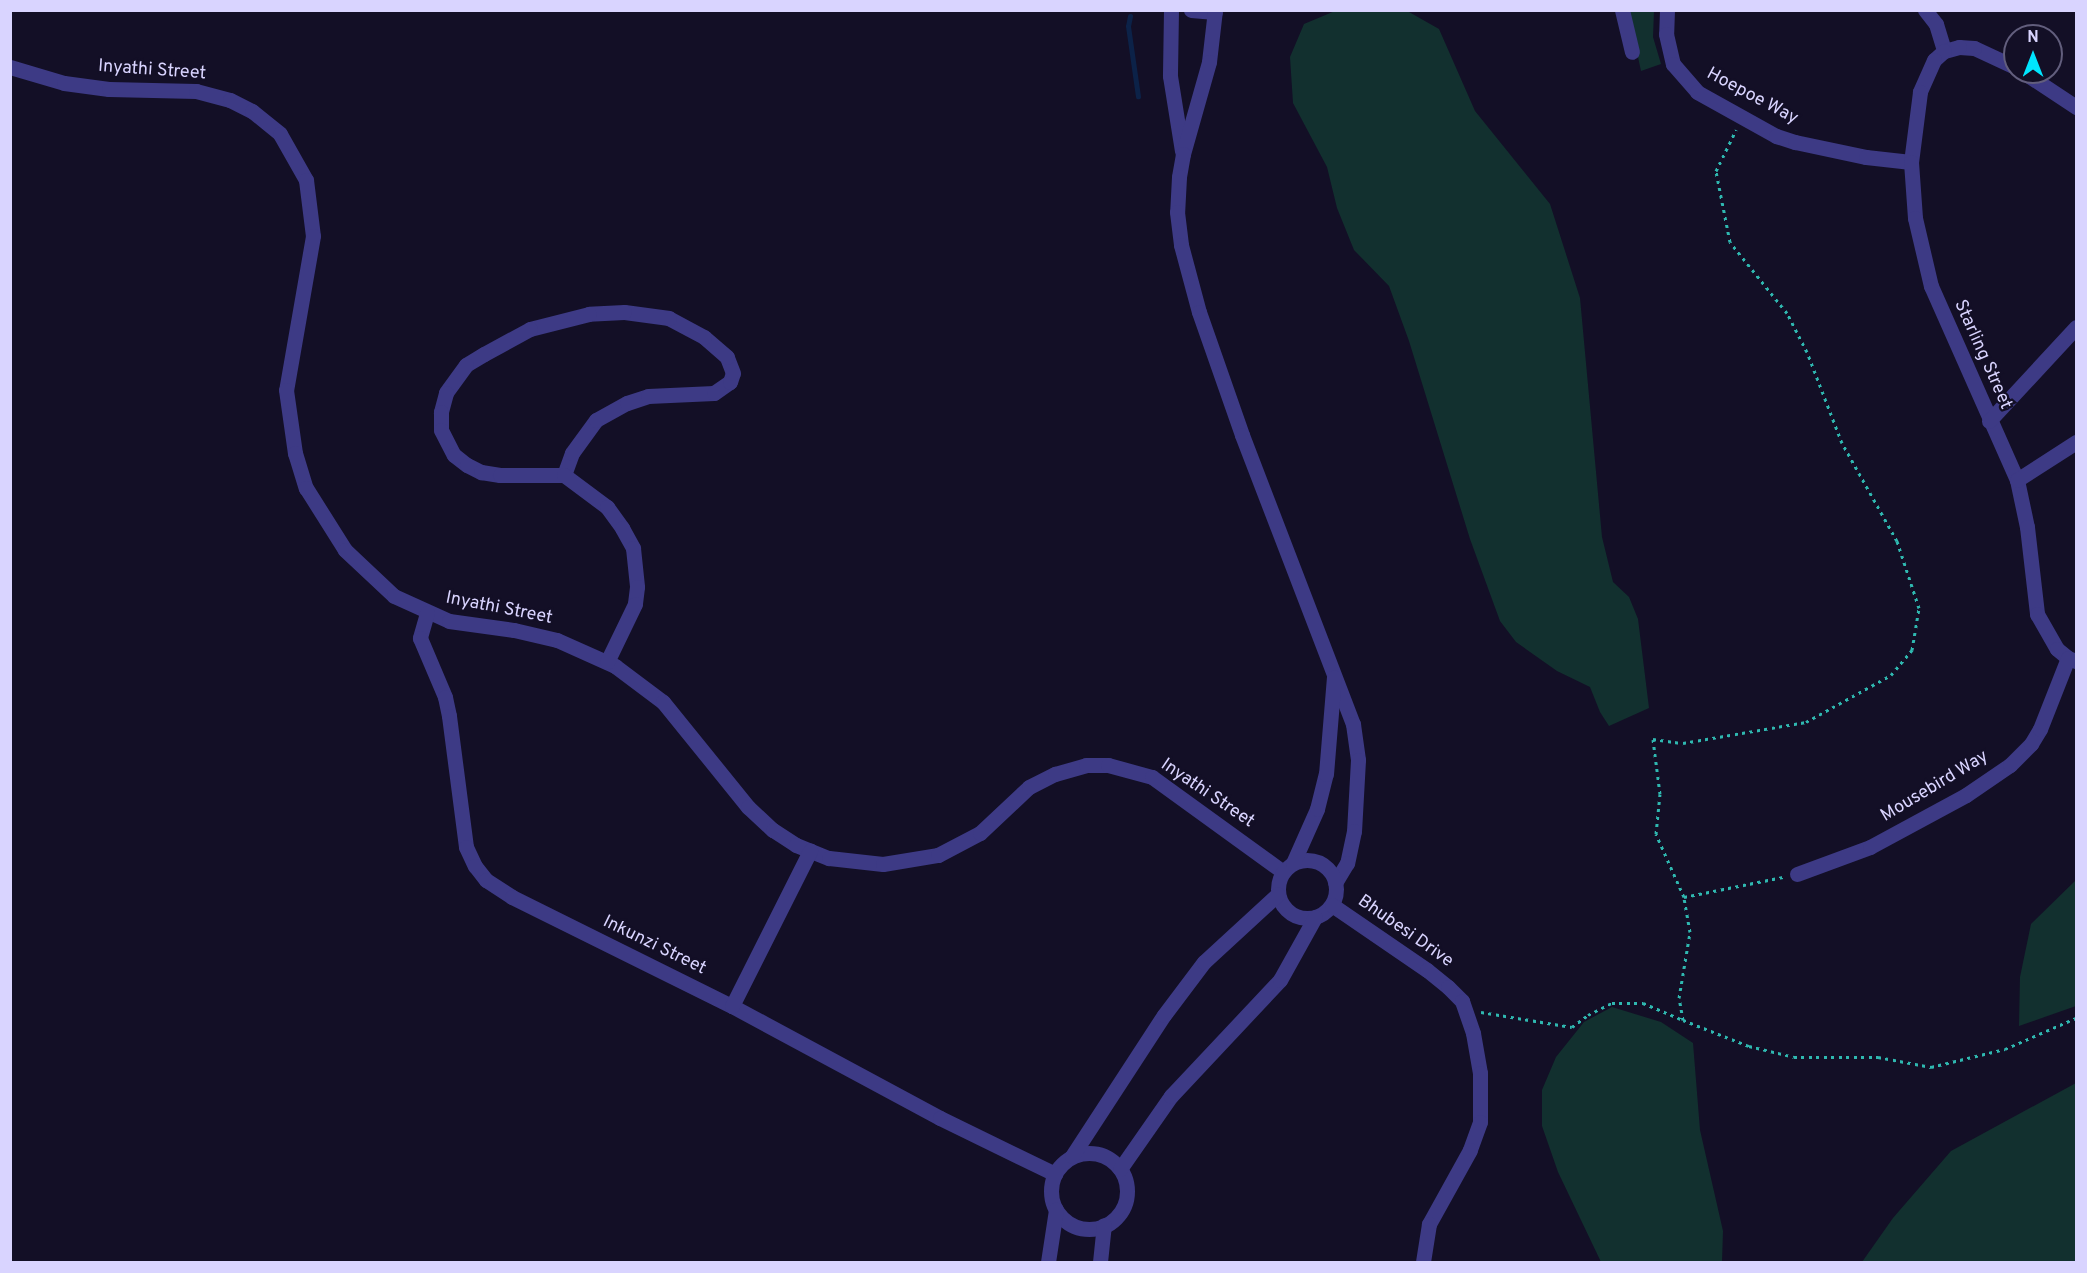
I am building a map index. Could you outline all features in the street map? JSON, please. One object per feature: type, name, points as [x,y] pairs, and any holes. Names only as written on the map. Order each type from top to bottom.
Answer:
[{"type":"street","points":[[1171,10],[1170,76],[1183,154]]},
{"type":"street","points":[[1191,10],[1215,11],[1209,62],[1183,154],[1177,212],[1181,245],[1199,312],[1242,435],[1353,724],[1358,760],[1354,831],[1347,863],[1335,883]]},
{"type":"street","points":[[1622,10],[1632,52]]},
{"type":"street","name":"Hoepoe Way","points":[[1667,10],[1666,34],[1673,64],[1683,79],[1697,92],[1776,136],[1866,157],[1911,162]]},
{"type":"street","points":[[1925,10],[1936,24],[1944,51],[1959,47],[1974,48],[2003,61]]},
{"type":"street","name":"Starling Street","points":[[1944,51],[1934,60],[1920,92],[1911,162],[1915,218],[1930,286],[2017,480],[2027,527],[2037,614],[2048,636],[2072,660]]},
{"type":"street","name":"Inyathi Street","points":[[10,67],[64,83],[87,86],[196,91],[230,100],[252,111],[280,134],[306,180],[313,236],[286,390],[295,453],[306,488],[345,550],[394,596],[427,613],[449,621],[514,630],[557,640],[607,662],[638,681],[663,702],[748,807],[773,830],[810,851],[853,863],[883,864],[938,855],[980,832],[1029,787],[1055,774],[1076,768],[1108,765],[1152,777],[1288,867]]},
{"type":"street","points":[[2042,84],[2076,107]]},
{"type":"street","points":[[564,475],[572,453],[596,420],[627,403],[648,396],[714,393],[730,382],[733,365],[704,337],[669,318],[624,312],[589,314],[531,329],[466,365],[446,393],[441,412],[441,430],[454,455],[467,465],[490,474],[564,475],[607,507],[633,548],[637,587],[635,604],[607,662]]},
{"type":"street","points":[[1989,421],[2076,327]]},
{"type":"street","points":[[2017,480],[2076,442]]},
{"type":"street","name":"Inkunzi Street","points":[[427,613],[420,638],[445,697],[463,834],[475,866],[486,880],[512,897],[732,1006],[940,1118],[1054,1174]]},
{"type":"street","name":"Mousebird Way","points":[[1797,874],[1870,848],[1966,795],[2016,760],[2031,744],[2040,729],[2072,660]]},
{"type":"street","points":[[1288,867],[1301,860],[1319,863],[1332,875],[1335,883],[1335,898],[1332,905],[1315,917],[1307,919],[1291,914],[1284,909],[1278,894],[1278,882],[1317,809],[1326,774],[1334,678]]},
{"type":"street","points":[[732,1006],[810,851]]},
{"type":"street","points":[[1048,1263],[1056,1210],[1051,1192],[1054,1174],[1072,1156],[1164,1015],[1204,962],[1278,894]]},
{"type":"street","name":"Bhubesi Drive","points":[[1332,905],[1427,970],[1461,1001],[1467,1012],[1480,1073],[1480,1122],[1470,1150],[1429,1224],[1423,1263]]},
{"type":"street","points":[[1120,1169],[1171,1096],[1280,980],[1315,917]]},
{"type":"street","points":[[1056,1210],[1072,1225],[1093,1228],[1113,1220],[1125,1201],[1125,1179],[1120,1169],[1104,1156],[1082,1153],[1072,1156]]},
{"type":"street","points":[[1100,1263],[1104,1225]]},
{"type":"path","points":[[1683,1020],[1679,998],[1690,932],[1684,897],[1656,834],[1660,794],[1653,739],[1683,743],[1806,722],[1891,675],[1912,650],[1919,608],[1897,541],[1842,443],[1807,352],[1787,313],[1730,242],[1716,171],[1743,116]]},
{"type":"path","points":[[1684,897],[1797,874]]},
{"type":"path","points":[[1467,1012],[1477,1011],[1572,1027],[1612,1002],[1643,1003],[1749,1046],[1794,1057],[1878,1057],[1931,1067],[2005,1049],[2076,1018]]},
{"type":"green space","points":[[1335,11],[1409,12],[1439,29],[1475,111],[1550,204],[1580,298],[1602,537],[1613,582],[1629,597],[1638,619],[1649,708],[1609,726],[1600,712],[1590,687],[1557,671],[1516,642],[1500,621],[1470,539],[1409,341],[1389,286],[1354,250],[1337,208],[1327,167],[1293,103],[1290,57],[1304,24]]},
{"type":"green space","points":[[1628,11],[1654,11],[1653,37],[1661,64],[1641,71]]},
{"type":"green space","points":[[2076,880],[2076,1006],[2019,1026],[2020,977],[2031,924]]},
{"type":"green space","points":[[1612,1007],[1661,1022],[1693,1043],[1700,1130],[1723,1231],[1722,1262],[1601,1262],[1558,1172],[1542,1126],[1542,1090],[1556,1057],[1584,1022]]},
{"type":"green space","points":[[2076,1083],[2076,1262],[1862,1262],[1893,1218],[1951,1151]]},
{"type":"waterway","points":[[1130,16],[1128,26],[1138,96]]}]
